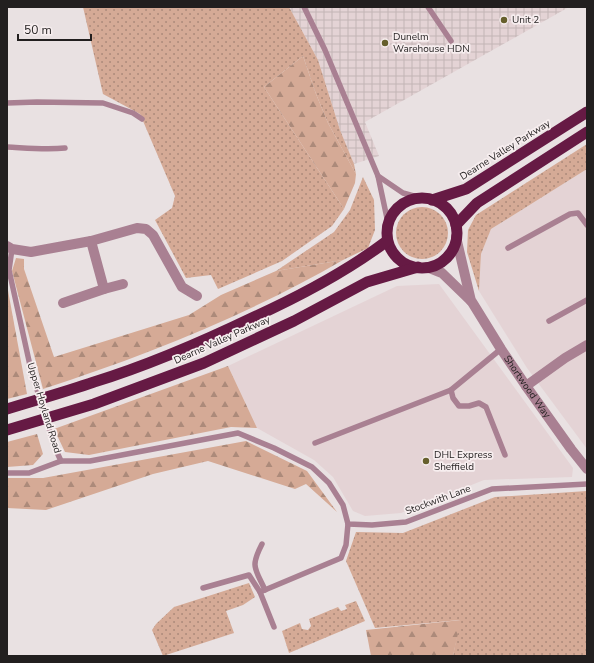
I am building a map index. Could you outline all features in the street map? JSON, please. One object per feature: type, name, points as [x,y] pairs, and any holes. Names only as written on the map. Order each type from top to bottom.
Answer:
[{"type":"highway","name":"Dearne Valley Parkway","points":[[426,199],[466,189],[587,112]]},
{"type":"highway","points":[[456,225],[477,203],[587,132]]},
{"type":"highway","points":[[426,199],[440,203],[447,209],[456,225],[456,237],[453,248],[447,257],[438,264],[423,267],[409,265],[400,260],[393,253],[388,241],[388,223],[393,213],[401,205],[410,200],[426,199]]},
{"type":"highway","name":"Dearne Valley Parkway","points":[[7,409],[95,382],[200,343],[278,306],[362,260],[388,241]]},
{"type":"highway","name":"Dearne Valley Parkway","points":[[7,430],[94,404],[204,363],[294,320],[367,282],[423,267]]},
{"type":"street","name":"Upper Hoyland Road","points":[[10,248],[31,252],[92,241],[137,228],[146,229],[153,235],[182,287],[197,296]]},
{"type":"street","name":"Shortwood Way","points":[[456,237],[472,302]]},
{"type":"street","points":[[92,241],[104,289]]},
{"type":"street","name":"Shortwood Way","points":[[423,267],[442,273],[472,302],[526,386],[571,450],[587,469]]},
{"type":"street","points":[[63,303],[123,284]]},
{"type":"street","points":[[526,386],[565,358],[587,345]]},
{"type":"lane","points":[[304,7],[325,50],[378,176],[388,223]]},
{"type":"lane","points":[[428,7],[451,42]]},
{"type":"lane","points":[[7,103],[102,103],[133,113],[142,119]]},
{"type":"lane","points":[[7,147],[48,150],[65,148]]},
{"type":"lane","points":[[378,176],[403,193],[426,199]]},
{"type":"lane","points":[[508,248],[570,214],[578,213],[587,225]]},
{"type":"lane","name":"Upper Hoyland Road","points":[[10,248],[9,270],[31,370],[54,448],[61,461],[90,461],[238,433],[274,448],[312,467],[329,483],[343,504],[348,524]]},
{"type":"lane","points":[[549,321],[587,300]]},
{"type":"lane","points":[[315,443],[451,390],[501,349]]},
{"type":"lane","points":[[451,390],[453,398],[459,406],[469,406],[479,403],[486,407],[505,455]]},
{"type":"lane","points":[[7,474],[29,473],[61,461]]},
{"type":"lane","name":"Stockwith Lane","points":[[348,524],[372,525],[406,522],[492,489],[587,484]]},
{"type":"lane","points":[[262,591],[341,558],[346,545],[348,524]]},
{"type":"lane","points":[[262,544],[255,558],[254,566],[274,627]]},
{"type":"lane","points":[[203,588],[249,575],[262,591]]},
{"type":"shaded area","points":[[289,7],[569,7],[365,122],[379,156],[354,164],[340,130],[318,60]]},
{"type":"shaded area","points":[[587,169],[587,449],[527,368],[479,291],[481,254],[491,229]]},
{"type":"shaded area","points":[[439,284],[573,468],[572,477],[484,480],[401,513],[365,516],[353,511],[333,477],[314,460],[257,428],[228,366],[397,286]]},
{"type":"green space","points":[[83,7],[289,7],[318,60],[340,130],[354,164],[356,174],[328,123],[303,56],[264,87],[344,209],[332,226],[282,261],[218,289],[211,275],[186,278],[155,220],[172,208],[175,196],[140,114],[103,94]]},
{"type":"green space","points":[[303,56],[328,123],[356,174],[355,183],[344,209],[264,87]]},
{"type":"green space","points":[[587,144],[587,169],[491,229],[481,254],[479,291],[467,252],[468,230],[476,215]]},
{"type":"green space","points":[[363,177],[374,200],[375,230],[368,248],[343,260],[276,271],[334,232],[350,210]]},
{"type":"green space","points":[[417,207],[427,207],[441,214],[448,228],[448,238],[441,252],[427,259],[417,259],[407,255],[400,248],[396,238],[396,228],[400,218],[407,211]]},
{"type":"green space","points":[[16,258],[24,259],[24,269],[54,357],[189,315],[221,295],[276,271],[343,260],[271,299],[234,316],[159,348],[43,389],[12,271]]},
{"type":"green space","points":[[7,285],[27,394],[7,399]]},
{"type":"green space","points":[[228,366],[257,428],[231,427],[89,455],[65,452],[54,429]]},
{"type":"green space","points":[[37,434],[43,454],[33,465],[7,467],[7,442]]},
{"type":"green space","points":[[246,441],[307,471],[337,512],[306,484],[295,489],[208,461],[153,474],[46,510],[7,508],[7,478],[43,478]]},
{"type":"green space","points":[[587,491],[587,656],[453,656],[460,620],[375,628],[346,561],[356,532],[403,533],[495,497]]},
{"type":"green space","points":[[249,583],[255,597],[243,605],[226,611],[234,633],[163,656],[152,630],[156,624],[174,607]]},
{"type":"green space","points":[[356,601],[365,621],[289,653],[282,631],[300,623],[302,629],[308,630],[311,626],[309,619],[338,607],[341,611],[347,609],[345,605]]},
{"type":"green space","points":[[461,620],[453,656],[371,656],[366,630]]},
{"type":"place","name":"Unit 2","points":[[504,20]]},
{"type":"place","name":"Dunelm Warehouse HDN","points":[[385,43]]},
{"type":"place","name":"DHL Express Sheffield","points":[[426,461]]}]
